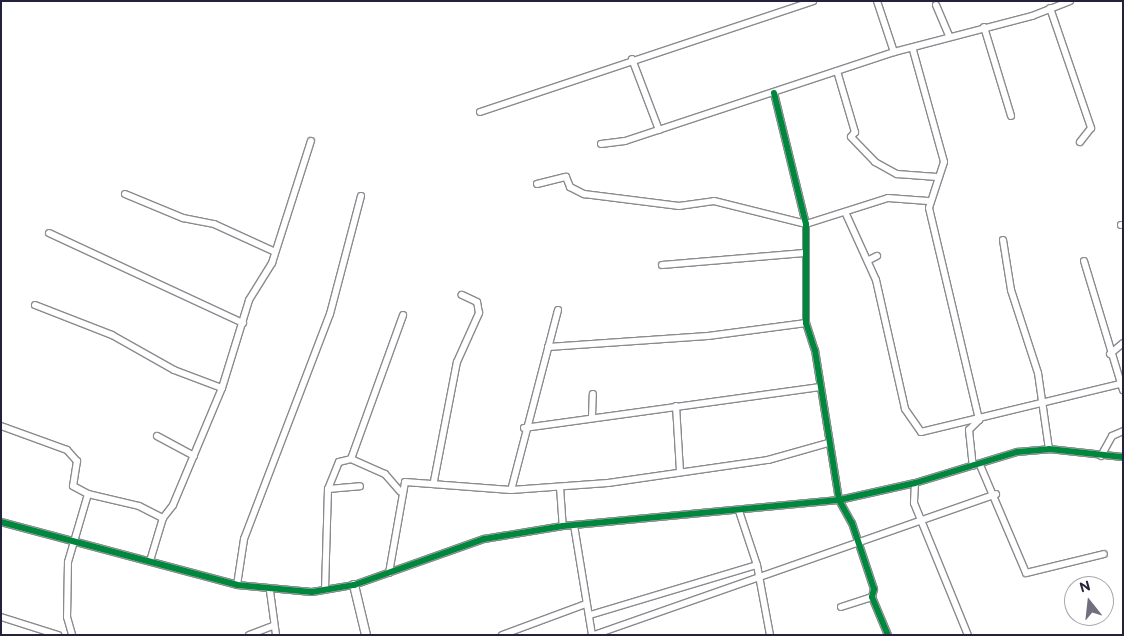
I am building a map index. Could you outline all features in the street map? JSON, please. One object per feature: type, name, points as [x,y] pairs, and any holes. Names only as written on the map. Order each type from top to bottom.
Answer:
[{"type":"street","points":[[480,112],[795,3],[813,1]]},
{"type":"street","points":[[876,1],[894,52]]},
{"type":"street","points":[[601,144],[659,130],[894,52],[913,50],[949,36],[1070,1]]},
{"type":"street","points":[[936,5],[949,36]]},
{"type":"street","points":[[1050,8],[1090,128],[1080,142]]},
{"type":"street","points":[[984,27],[1011,116]]},
{"type":"street","points":[[913,50],[944,162],[928,201],[946,293],[979,420]]},
{"type":"street","points":[[632,59],[659,130]]},
{"type":"street","points":[[837,71],[855,132],[850,137],[875,162],[897,174],[937,177]]},
{"type":"street","points":[[774,93],[806,224],[804,253],[806,323],[820,387],[839,500],[858,543],[874,589],[872,597],[888,635]]},
{"type":"street","points":[[150,561],[163,518],[194,456],[222,388],[249,300],[272,263],[273,251],[311,141]]},
{"type":"street","points":[[537,184],[566,177],[570,187],[584,194],[679,206],[714,201],[806,224],[846,214],[888,198],[928,201]]},
{"type":"street","points":[[125,194],[183,218],[214,224],[273,251]]},
{"type":"street","points":[[237,585],[244,539],[330,314],[360,196]]},
{"type":"street","points":[[846,214],[869,260],[900,373],[905,409],[921,432],[979,420],[1042,403],[1121,387],[1084,261]]},
{"type":"street","points":[[49,233],[243,324]]},
{"type":"street","points":[[1003,240],[1042,403],[1049,449]]},
{"type":"street","points":[[662,265],[804,253]]},
{"type":"street","points":[[869,260],[877,256]]},
{"type":"street","points":[[434,481],[457,362],[480,312],[477,302],[462,295]]},
{"type":"street","points":[[35,304],[222,388]]},
{"type":"street","points":[[511,490],[524,428],[558,310]]},
{"type":"street","points":[[351,459],[403,315]]},
{"type":"street","points":[[548,347],[708,336],[806,323]]},
{"type":"street","points":[[1110,354],[1123,343]]},
{"type":"street","points":[[524,428],[592,417],[820,387]]},
{"type":"street","points":[[592,417],[593,394]]},
{"type":"street","points":[[676,406],[680,471]]},
{"type":"street","points":[[979,420],[969,430],[977,465],[996,494],[1026,573],[1104,554]]},
{"type":"street","points":[[1,426],[67,450],[77,461],[72,486],[88,494],[139,506],[163,518]]},
{"type":"street","points":[[1101,456],[1107,442],[1123,431]]},
{"type":"street","points":[[157,436],[194,456]]},
{"type":"street","points":[[389,573],[400,491],[405,482],[434,481],[511,490],[560,487],[768,460],[828,443]]},
{"type":"street","points":[[1,522],[76,544],[150,561],[237,585],[270,591],[326,590],[354,585],[484,539],[563,526],[739,511],[839,500],[915,483],[1017,452],[1049,449],[1123,457]]},
{"type":"street","points":[[326,590],[328,489],[339,462],[351,459],[384,474],[400,491]]},
{"type":"street","points":[[915,483],[914,503],[924,521],[968,635]]},
{"type":"street","points":[[328,489],[360,486]]},
{"type":"street","points":[[560,487],[563,526]]},
{"type":"street","points":[[72,635],[67,575],[88,494]]},
{"type":"street","points":[[574,525],[586,604],[593,635],[924,521],[996,494]]},
{"type":"street","points":[[739,511],[760,577],[767,634]]},
{"type":"street","points":[[590,615],[757,565]]},
{"type":"street","points":[[354,585],[366,635]]},
{"type":"street","points":[[270,591],[273,626],[276,635]]},
{"type":"street","points":[[841,607],[872,597]]},
{"type":"street","points":[[502,635],[586,604]]},
{"type":"street","points":[[1,617],[58,635]]},
{"type":"street","points":[[249,635],[273,626]]},
{"type":"cycle path","points":[[774,93],[806,224],[806,323],[815,350],[839,500],[852,523],[874,589],[872,597],[888,635]]},
{"type":"cycle path","points":[[1,522],[237,585],[312,592],[354,585],[484,539],[563,526],[839,500],[915,483],[1017,452],[1049,449],[1123,457]]}]
